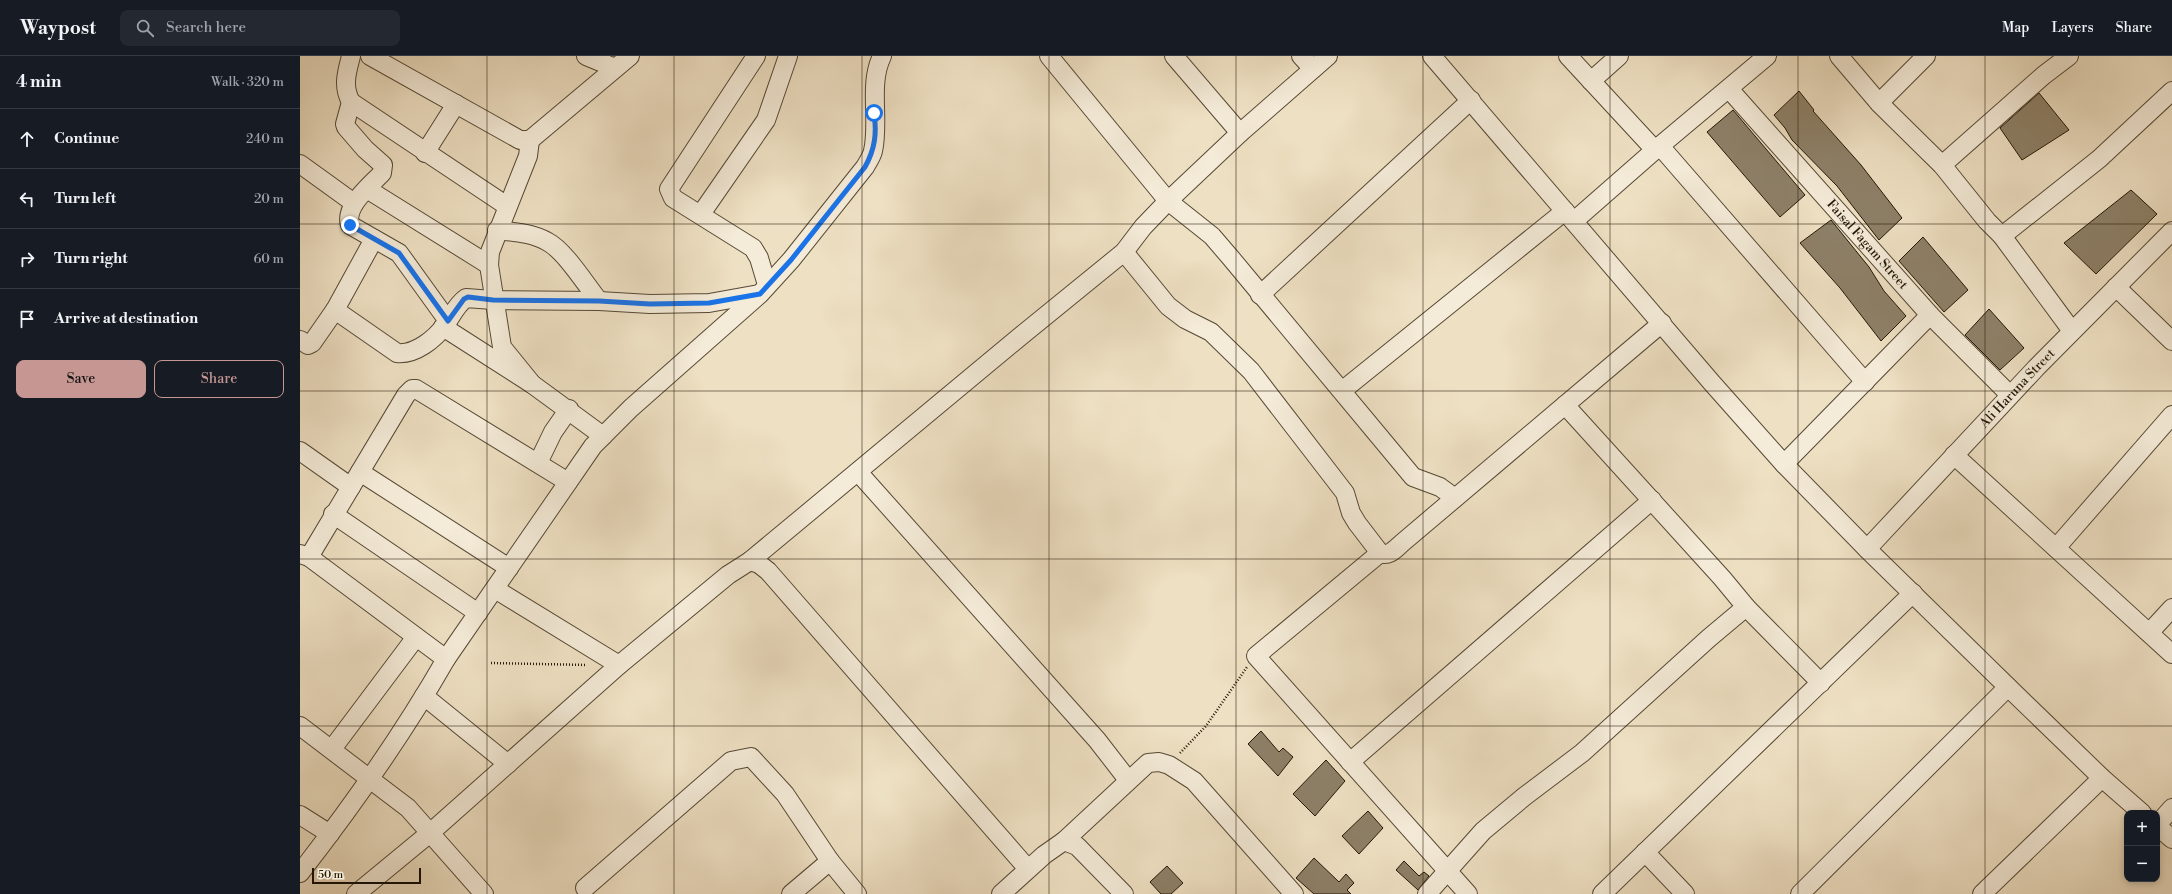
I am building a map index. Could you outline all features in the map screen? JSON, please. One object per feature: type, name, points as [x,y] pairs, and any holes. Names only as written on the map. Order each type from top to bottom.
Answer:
[{"type":"street","points":[[351,56],[346,81],[346,93],[351,102],[425,153],[507,206]]},
{"type":"street","points":[[370,56],[520,140],[530,140],[630,56]]},
{"type":"street","points":[[586,56],[615,68]]},
{"type":"street","points":[[756,56],[669,189],[673,198],[701,214],[757,252],[764,290]]},
{"type":"street","points":[[701,214],[766,120],[788,56]]},
{"type":"street","points":[[1049,56],[1168,201],[1212,236],[1413,477],[1440,487],[1455,498]]},
{"type":"street","points":[[1174,56],[1240,133]]},
{"type":"street","points":[[1301,56],[1313,69]]},
{"type":"street","points":[[356,894],[430,832],[620,665],[728,575],[750,561],[1124,252],[1142,227],[1168,201],[1240,133],[1328,56]]},
{"type":"street","points":[[1432,56],[1784,464],[1867,549],[2008,687],[2102,778],[2139,810]]},
{"type":"street","points":[[1568,56],[1658,148],[1865,382]]},
{"type":"street","points":[[1591,80],[1619,56]]},
{"type":"street","points":[[1342,390],[1658,148],[1767,56]]},
{"type":"street","points":[[1839,56],[1879,104],[1942,165],[1987,221],[2002,236],[2072,331]]},
{"type":"street","points":[[1879,104],[1926,56]]},
{"type":"street","points":[[1942,165],[2044,75],[2069,56]]},
{"type":"street","points":[[300,873],[370,778],[424,696],[446,659],[593,446],[631,408],[764,290],[791,260],[865,167],[873,152],[876,127],[874,107],[876,58]]},
{"type":"street","name":"Faisal Fagam Street","points":[[1729,89],[1930,315],[2010,396]]},
{"type":"street","points":[[2002,236],[2099,159],[2172,91]]},
{"type":"street","points":[[1260,295],[1471,100]]},
{"type":"street","points":[[351,102],[345,124],[346,127],[365,149],[383,165],[382,173],[354,203],[350,214],[350,225],[399,253],[446,324],[569,409],[604,436]]},
{"type":"street","points":[[425,153],[456,104]]},
{"type":"street","points":[[530,140],[528,156],[497,230],[490,252],[489,265],[493,300],[502,348],[532,384]]},
{"type":"street","points":[[300,164],[354,203]]},
{"type":"street","points":[[367,189],[489,265]]},
{"type":"street","points":[[497,230],[527,234],[549,242],[561,253],[599,301]]},
{"type":"street","name":"Ali Haruna Street","points":[[1867,549],[2072,331],[2172,231]]},
{"type":"street","points":[[300,340],[308,345],[312,344],[335,310],[374,239]]},
{"type":"street","points":[[1124,252],[1168,306],[1185,319],[1211,332],[1251,371],[1345,493],[1351,513],[1357,523],[1380,553],[1388,555],[1662,323]]},
{"type":"street","points":[[2116,287],[2172,340]]},
{"type":"street","points":[[335,310],[397,353],[406,354],[417,349],[446,324],[466,298],[493,300],[599,301],[650,304],[709,303],[764,290]]},
{"type":"street","points":[[1784,464],[1930,315]]},
{"type":"street","points":[[446,659],[305,555],[351,487],[406,395],[412,389],[416,389],[568,482]]},
{"type":"street","points":[[1565,406],[1652,500],[1746,607],[1821,683]]},
{"type":"street","points":[[538,463],[553,432],[569,409]]},
{"type":"street","points":[[2056,548],[2172,415]]},
{"type":"street","points":[[300,451],[351,487]]},
{"type":"street","points":[[1954,455],[2172,654]]},
{"type":"street","points":[[360,472],[509,568]]},
{"type":"street","points":[[858,472],[1097,740],[1128,780]]},
{"type":"street","points":[[1350,762],[1652,500]]},
{"type":"street","points":[[333,514],[478,613]]},
{"type":"street","points":[[1380,553],[1256,656],[1468,894]]},
{"type":"street","points":[[750,561],[760,564],[768,571],[1028,869]]},
{"type":"street","points":[[495,590],[620,665]]},
{"type":"street","points":[[1602,894],[1913,594]]},
{"type":"street","points":[[1427,894],[1483,831],[1582,752],[1709,638],[1746,607]]},
{"type":"street","points":[[2149,633],[2172,608]]},
{"type":"street","points":[[332,749],[416,637]]},
{"type":"street","points":[[1800,894],[2008,687]]},
{"type":"street","points":[[424,696],[508,764]]},
{"type":"street","points":[[300,726],[408,808],[484,894]]},
{"type":"street","points":[[585,888],[731,761],[751,757],[785,794],[830,861],[857,894]]},
{"type":"street","points":[[1001,894],[1028,869],[1064,841],[1148,763],[1159,762],[1169,765],[1194,781],[1294,894]]},
{"type":"street","points":[[1982,894],[2102,778]]},
{"type":"street","points":[[2160,822],[2172,808]]},
{"type":"street","points":[[300,815],[330,834]]},
{"type":"street","points":[[2160,829],[2172,839]]},
{"type":"street","points":[[1064,841],[1077,846],[1124,894]]},
{"type":"street","points":[[1645,852],[1685,894]]},
{"type":"street","points":[[792,894],[830,861]]},
{"type":"path","points":[[1169,765],[1206,726],[1256,656]]},
{"type":"path","points":[[491,663],[589,665]]},
{"type":"building","points":[[1799,91],[1814,110],[1813,111],[1861,165],[1902,218],[1879,240],[1837,186],[1792,140],[1785,128],[1774,115]]},
{"type":"building","points":[[2039,93],[2069,130],[2022,160],[2000,128]]},
{"type":"building","points":[[1733,110],[1805,195],[1780,217],[1707,132]]},
{"type":"building","points":[[2131,190],[2157,214],[2096,274],[2064,243]]},
{"type":"building","points":[[1831,220],[1869,267],[1884,291],[1906,316],[1881,341],[1840,288],[1800,243]]},
{"type":"building","points":[[1923,237],[1968,290],[1944,312],[1899,261]]},
{"type":"building","points":[[1989,309],[2024,348],[2000,370],[1965,335]]},
{"type":"building","points":[[1261,731],[1279,752],[1283,748],[1293,757],[1278,776],[1248,744]]},
{"type":"building","points":[[1326,760],[1345,781],[1315,816],[1293,794]]},
{"type":"building","points":[[1368,811],[1383,828],[1359,854],[1342,836]]},
{"type":"building","points":[[1314,858],[1339,882],[1346,874],[1354,883],[1347,890],[1351,894],[1314,894],[1296,878]]},
{"type":"building","points":[[1404,861],[1419,876],[1424,872],[1429,876],[1418,890],[1396,870]]},
{"type":"building","points":[[1167,866],[1183,883],[1171,894],[1161,894],[1150,882]]},
{"type":"route","points":[[350,225],[399,253],[448,321],[464,299],[468,297],[493,300],[599,301],[650,304],[709,303],[760,294],[791,260],[865,167],[873,152],[876,127],[874,113]]}]
